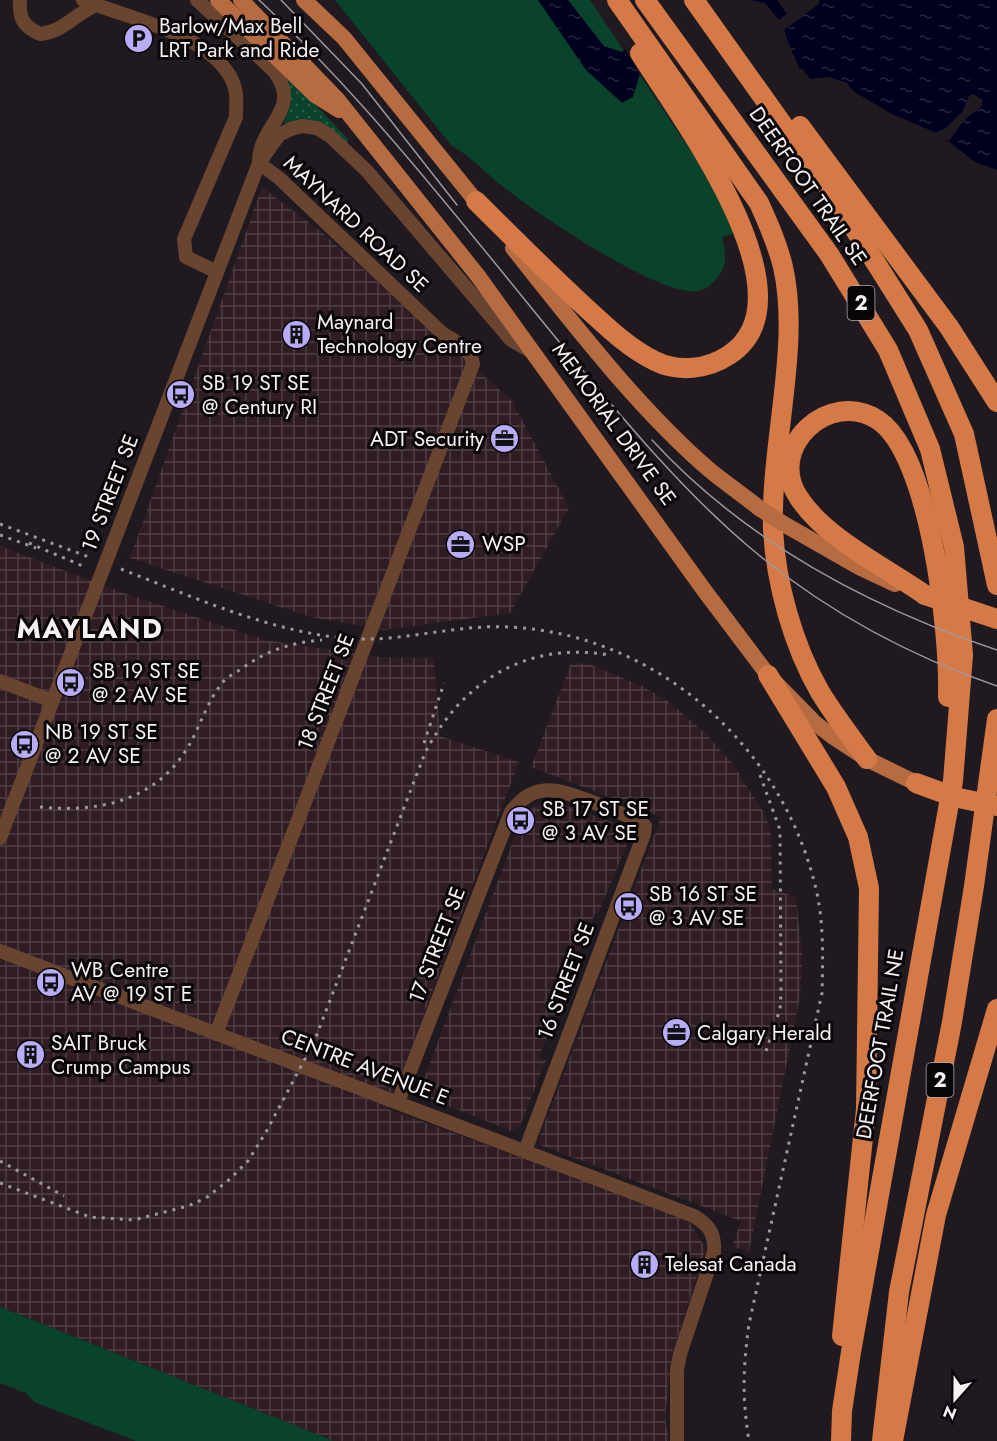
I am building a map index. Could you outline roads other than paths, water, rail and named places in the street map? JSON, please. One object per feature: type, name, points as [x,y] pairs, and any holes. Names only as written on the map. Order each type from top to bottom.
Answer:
[{"type":"highway","points":[[476,201],[553,278],[619,338],[663,365],[698,368],[716,362],[739,348],[755,324],[760,296],[754,268],[738,219],[700,146],[608,0]]},
{"type":"highway","points":[[617,0],[759,203],[783,266],[788,310],[774,470],[773,531],[778,571],[808,670],[820,692],[867,759]]},
{"type":"highway","name":"DEERFOOT TRAIL SE","points":[[645,0],[829,254],[874,326],[903,380],[930,449],[949,519],[960,589],[963,655]]},
{"type":"highway","name":"DEERFOOT TRAIL SE","points":[[694,0],[837,201],[918,330],[964,434],[997,585]]},
{"type":"highway","points":[[705,0],[848,188],[968,355],[997,402]]},
{"type":"highway","points":[[925,595],[828,528],[798,498],[788,464],[794,444],[814,421],[833,413],[852,412],[869,415],[884,425],[904,452],[927,522],[946,622],[949,674],[945,751],[933,833],[934,879]]},
{"type":"highway","name":"MEMORIAL DRIVE SE","points":[[925,595],[997,619]]},
{"type":"highway","name":"DEERFOOT TRAIL NE","points":[[841,1441],[842,1411],[953,781],[963,655]]},
{"type":"highway","points":[[768,675],[836,787],[858,837],[869,888],[866,1109],[837,1378],[842,1411]]},
{"type":"highway","name":"2","points":[[882,1441],[899,1292],[952,1022],[997,719]]},
{"type":"highway","name":"MEMORIAL DRIVE SE","points":[[916,783],[954,797],[997,806]]},
{"type":"highway","points":[[954,797],[972,794],[997,797]]},
{"type":"highway","points":[[893,1441],[936,1215],[997,1008]]},
{"type":"highway","points":[[975,1082],[997,1023]]},
{"type":"main road","points":[[218,0],[315,95],[354,120]]},
{"type":"main road","name":"MEMORIAL DRIVE SE","points":[[241,0],[307,66],[354,120],[478,276],[768,675],[815,723],[867,759],[916,783]]},
{"type":"main road","name":"MEMORIAL DRIVE SE","points":[[304,0],[344,38],[567,316],[650,410],[711,471],[782,523],[858,567],[925,595]]},
{"type":"main road","points":[[322,0],[344,38]]},
{"type":"street","points":[[20,0],[20,18],[24,25],[40,34],[62,29],[89,2],[200,45],[223,66],[237,95],[236,117],[184,240],[186,257],[217,272]]},
{"type":"street","points":[[197,0],[282,81],[284,107],[264,137],[259,150],[259,163]]},
{"type":"street","points":[[259,163],[279,135],[291,129],[302,126],[316,128],[330,136],[367,171],[511,340],[533,352]]},
{"type":"street","name":"19 STREET SE","points":[[0,838],[259,163]]},
{"type":"street","name":"MAYNARD ROAD SE","points":[[259,163],[279,178],[442,333],[466,349],[472,356],[473,364]]},
{"type":"street","name":"18 STREET SE","points":[[216,1034],[473,364]]},
{"type":"street","points":[[0,681],[52,701]]},
{"type":"street","name":"17 STREET SE","points":[[398,1102],[507,820],[517,804],[526,795],[551,789],[630,817],[645,826]]},
{"type":"street","name":"16 STREET SE","points":[[525,1151],[645,826]]},
{"type":"street","name":"CENTRE AVENUE E","points":[[0,951],[694,1216],[711,1229],[715,1241],[714,1252],[680,1354],[677,1370],[677,1441]]},
{"type":"water","points":[[538,0],[568,0],[604,46],[622,52],[625,49],[640,74],[633,97],[622,103],[586,70]]},
{"type":"water","points":[[751,0],[777,0],[787,14],[779,20],[765,3]]},
{"type":"water","points":[[819,0],[997,0],[997,170],[975,162],[939,134],[892,114],[853,91],[847,83],[829,77],[810,79],[803,69],[800,69],[784,30],[820,3]]},
{"type":"tram line","points":[[259,0],[382,127],[633,430],[723,524],[776,569],[866,628],[930,660],[997,686]]},
{"type":"tram line","points":[[281,0],[362,84],[457,205]]},
{"type":"tram line","points":[[652,440],[688,476],[727,509],[768,539],[811,566],[902,613],[997,650]]},
{"type":"railway","points":[[0,524],[89,557]]},
{"type":"railway","points":[[0,535],[36,548]]},
{"type":"railway","points":[[29,543],[85,567]]},
{"type":"railway","points":[[121,569],[229,611],[312,634],[362,639],[467,628],[509,627],[562,634],[613,650],[660,674],[702,704],[740,741],[772,784],[797,830],[814,881],[821,922],[822,993],[749,1324],[744,1382],[749,1441]]},
{"type":"railway","points":[[40,807],[83,808],[104,805],[124,800],[142,791],[160,780],[175,765],[188,747],[212,697],[227,678],[270,652],[289,645],[322,640]]},
{"type":"railway","points":[[0,1183],[90,1217],[134,1220],[188,1206],[206,1198],[230,1179],[248,1161],[266,1132],[314,1042],[425,753],[440,728],[458,705],[478,687],[500,672],[525,661],[551,654],[579,652],[609,655]]},
{"type":"railway","points":[[424,743],[444,683]]},
{"type":"railway","points":[[760,775],[780,830],[780,1009],[766,1051]]},
{"type":"railway","points":[[0,1161],[64,1196]]},
{"type":"place","name":"Barlow/Max Bell LRT Park and Ride","points":[[138,38]]},
{"type":"place","name":"Maynard Technology Centre","points":[[296,334]]},
{"type":"place","name":"SB 19 ST SE @ Century RI","points":[[181,395]]},
{"type":"place","name":"ADT Security","points":[[505,439]]},
{"type":"place","name":"WSP","points":[[461,544]]},
{"type":"place","name":"SB 19 ST SE @ 2 AV SE","points":[[71,683]]},
{"type":"place","name":"NB 19 ST SE @ 2 AV SE","points":[[24,744]]},
{"type":"place","name":"SB 17 ST SE @ 3 AV SE","points":[[521,821]]},
{"type":"place","name":"SB 16 ST SE @ 3 AV SE","points":[[628,906]]},
{"type":"place","name":"WB Centre AV @ 19 ST E","points":[[50,982]]},
{"type":"place","name":"Calgary Herald","points":[[676,1033]]},
{"type":"place","name":"SAIT Bruck Crump Campus","points":[[30,1055]]},
{"type":"place","name":"Telesat Canada","points":[[644,1264]]},
{"type":"district","name":"MAYLAND","points":[[90,628]]}]
